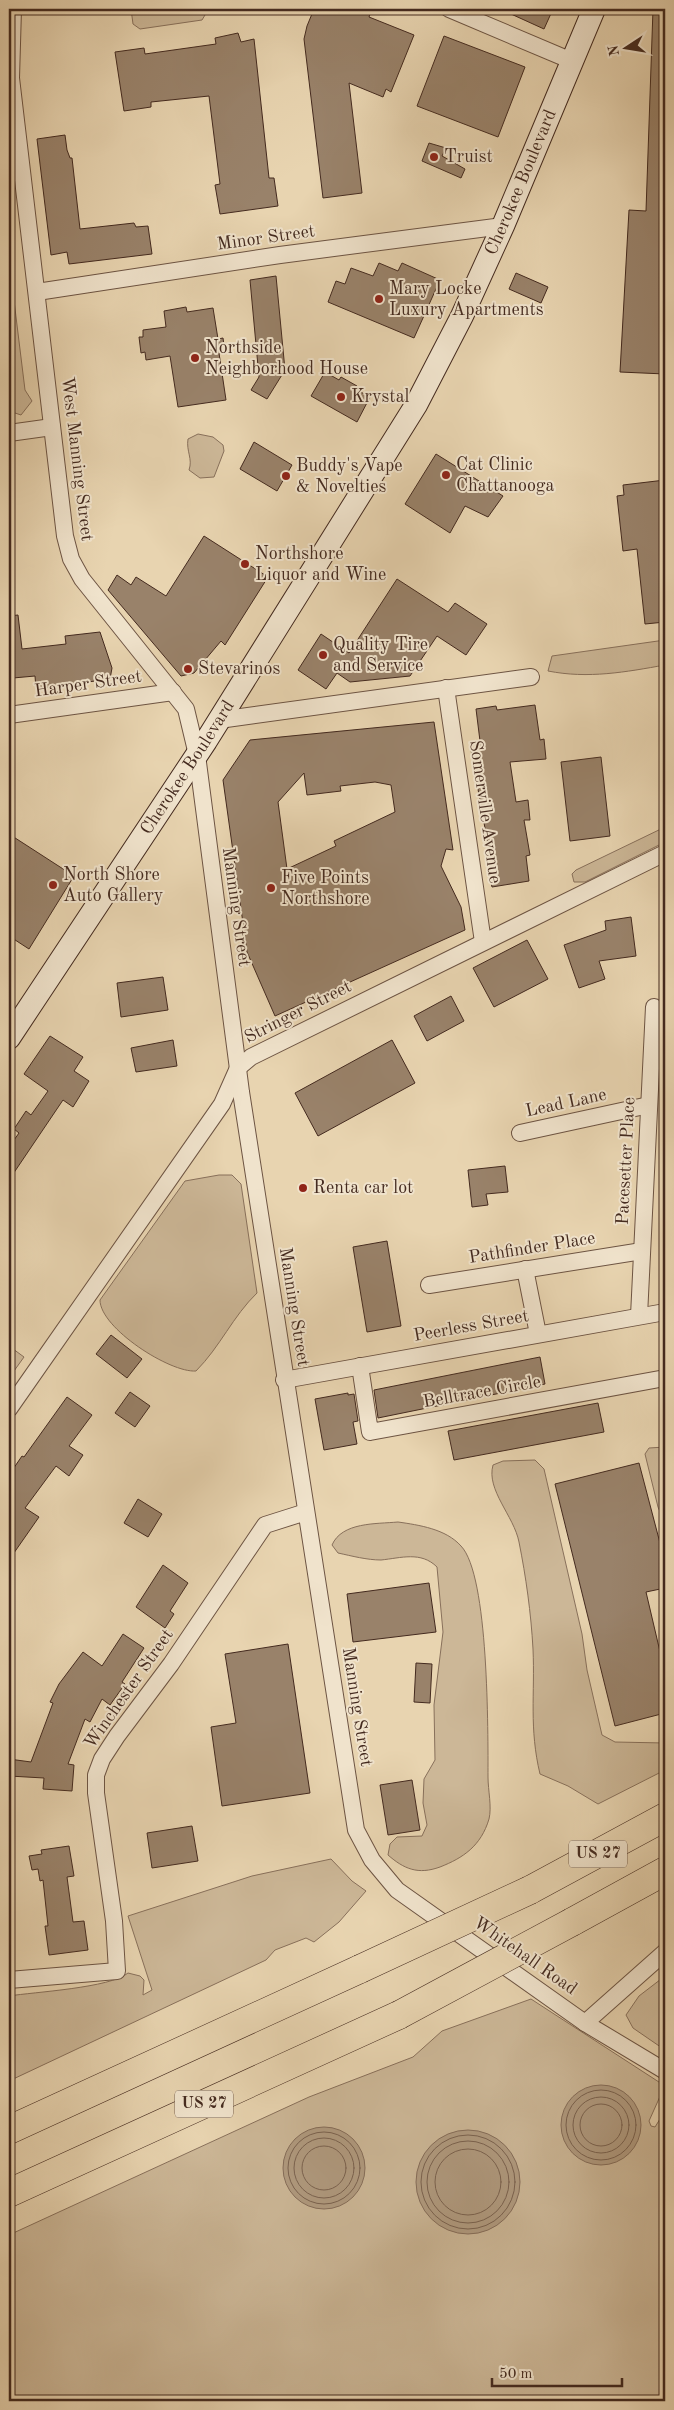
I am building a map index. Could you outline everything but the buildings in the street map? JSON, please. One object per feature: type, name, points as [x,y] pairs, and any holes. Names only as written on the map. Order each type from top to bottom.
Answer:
[{"type":"highway","name":"US 27","points":[[9,2130],[530,1890],[665,1817]]},
{"type":"highway","name":"US 27","points":[[9,2193],[399,2015],[665,1871]]},
{"type":"main road","name":"Cherokee Boulevard","points":[[9,1038],[197,755],[416,405],[462,316],[503,226],[594,9]]},
{"type":"street","name":"West Manning Street","points":[[13,9],[11,78],[65,536],[70,559],[82,579],[186,709],[197,755]]},
{"type":"street","points":[[449,9],[572,61]]},
{"type":"street","name":"Minor Street","points":[[37,292],[280,255],[503,226]]},
{"type":"street","points":[[9,433],[52,427]]},
{"type":"street","points":[[219,720],[532,677]]},
{"type":"street","name":"Somerville Avenue","points":[[446,688],[484,942]]},
{"type":"street","name":"Harper Street","points":[[9,715],[173,692]]},
{"type":"street","name":"Manning Street","points":[[197,755],[238,1068],[284,1380],[356,1830],[372,1860]]},
{"type":"street","name":"Stringer Street","points":[[9,1409],[222,1104],[238,1068],[251,1057],[665,854]]},
{"type":"street","name":"Pacesetter Place","points":[[639,1316],[654,1007]]},
{"type":"street","name":"Lead Lane","points":[[520,1133],[649,1105]]},
{"type":"street","name":"Pathfinder Place","points":[[429,1284],[642,1251]]},
{"type":"street","points":[[525,1270],[538,1334]]},
{"type":"street","name":"Peerless Street","points":[[284,1380],[665,1312]]},
{"type":"street","name":"Belltrace Circle","points":[[360,1366],[370,1432],[665,1378]]},
{"type":"street","name":"Winchester Street","points":[[9,1980],[117,1970],[114,1921],[96,1793],[96,1775],[102,1759],[171,1664],[265,1525],[306,1512]]},
{"type":"street","name":"Whitehall Road","points":[[372,1860],[397,1890],[586,2023],[665,2071]]},
{"type":"street","points":[[586,2023],[665,1952]]},
{"type":"shaded area","points":[[131,9],[204,9],[205,15],[202,20],[140,29],[133,24]]},
{"type":"shaded area","points":[[9,260],[25,390],[32,401],[21,415],[9,411]]},
{"type":"shaded area","points":[[198,434],[213,437],[223,445],[224,451],[214,477],[200,478],[189,470],[188,439]]},
{"type":"shaded area","points":[[665,640],[665,665],[621,672],[592,674],[548,671],[552,656]]},
{"type":"shaded area","points":[[665,827],[665,842],[585,882],[574,882],[572,874],[576,870]]},
{"type":"shaded area","points":[[219,1175],[232,1175],[241,1184],[257,1293],[248,1302],[205,1362],[196,1371],[184,1370],[154,1357],[138,1347],[111,1323],[103,1311],[100,1300],[185,1181]]},
{"type":"shaded area","points":[[9,1346],[24,1357],[9,1378]]},
{"type":"shaded area","points":[[665,1447],[665,1524],[658,1507],[645,1454],[649,1448]]},
{"type":"shaded area","points":[[535,1460],[544,1469],[582,1634],[587,1670],[602,1735],[615,1742],[665,1743],[665,1770],[598,1804],[568,1786],[540,1774],[533,1726],[533,1649],[526,1582],[516,1532],[493,1484],[492,1474],[493,1465],[503,1461]]},
{"type":"shaded area","points":[[398,1522],[423,1526],[440,1532],[455,1540],[461,1546],[470,1562],[477,1588],[485,1656],[489,1819],[481,1837],[464,1855],[440,1867],[425,1870],[406,1867],[388,1855],[390,1844],[397,1837],[422,1836],[427,1825],[423,1803],[424,1779],[435,1760],[434,1705],[443,1632],[437,1567],[431,1562],[418,1557],[381,1560],[354,1557],[338,1553],[332,1545],[337,1537],[351,1528],[370,1524]]},
{"type":"shaded area","points":[[331,1859],[352,1881],[366,1891],[339,1922],[314,1942],[306,1938],[275,1950],[266,1960],[9,2081],[9,1996],[89,1986],[119,1978],[128,1973],[140,1976],[144,1980],[143,1995],[152,1990],[128,1916],[252,1876]]},
{"type":"shaded area","points":[[665,1976],[665,2050],[633,2028],[626,2015],[639,1996]]},
{"type":"shaded area","points":[[531,1999],[662,2084],[662,2092],[649,2121],[651,2126],[655,2127],[665,2111],[665,2401],[9,2401],[9,2235],[309,2097],[413,2057],[442,2031]]},
{"type":"water","points":[[601,2085],[616,2088],[629,2097],[638,2110],[641,2125],[638,2140],[629,2153],[616,2162],[601,2165],[586,2162],[573,2153],[564,2140],[561,2125],[564,2110],[573,2097],[586,2088]]},
{"type":"water","points":[[316,2127],[332,2127],[347,2134],[358,2145],[365,2160],[362,2184],[353,2197],[332,2209],[316,2209],[301,2202],[290,2191],[283,2176],[283,2160],[290,2145],[301,2134]]},
{"type":"water","points":[[468,2130],[488,2134],[505,2145],[516,2162],[520,2182],[516,2202],[505,2219],[488,2230],[468,2234],[448,2230],[431,2219],[420,2202],[416,2182],[420,2162],[431,2145],[448,2134]]},
{"type":"place","name":"Truist","points":[[434,157]]},
{"type":"place","name":"Mary Locke Luxury Apartments","points":[[379,299]]},
{"type":"place","name":"Northside Neighborhood House","points":[[195,358]]},
{"type":"place","name":"Krystal","points":[[341,397]]},
{"type":"place","name":"Cat Clinic Chattanooga","points":[[446,475]]},
{"type":"place","name":"Buddy's Vape & Novelties","points":[[286,476]]},
{"type":"place","name":"Northshore Liquor and Wine","points":[[245,564]]},
{"type":"place","name":"Quality Tire and Service","points":[[323,655]]},
{"type":"place","name":"Stevarinos","points":[[188,669]]},
{"type":"place","name":"North Shore Auto Gallery","points":[[53,885]]},
{"type":"place","name":"Five Points Northshore","points":[[271,888]]},
{"type":"place","name":"Renta car lot","points":[[303,1188]]}]
